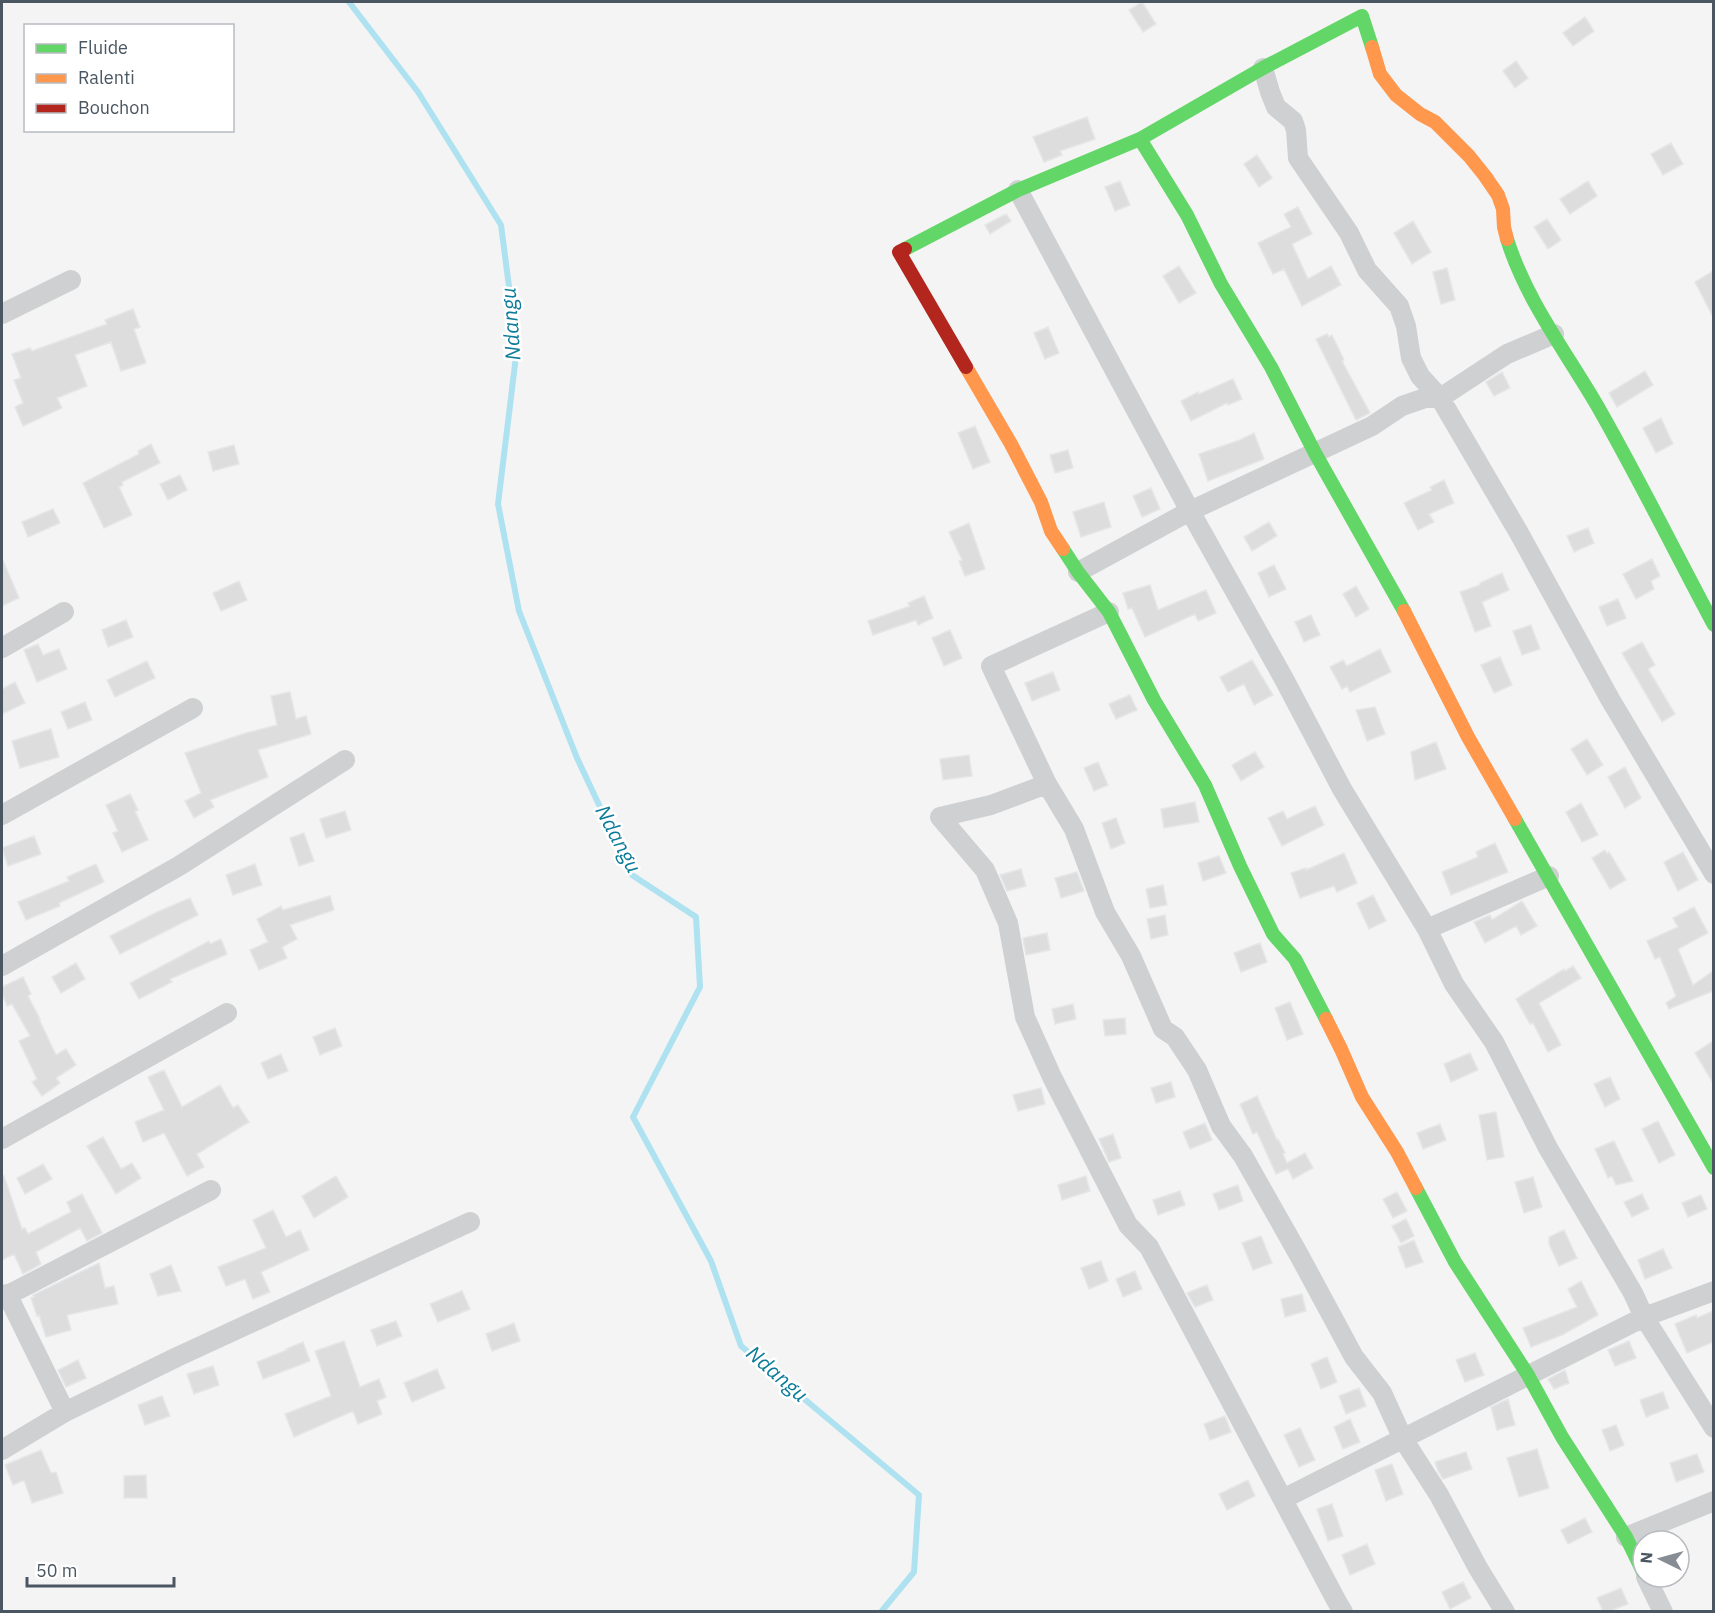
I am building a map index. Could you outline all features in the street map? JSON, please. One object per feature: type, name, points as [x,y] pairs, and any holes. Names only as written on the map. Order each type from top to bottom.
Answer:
[{"type":"street","points":[[1631,1547],[1562,1437],[1528,1375],[1455,1262],[1397,1152],[1362,1097],[1341,1049],[1294,959],[1273,934],[1205,785],[1154,700],[1109,612],[1078,572],[1051,531],[1041,502],[1011,444],[899,252],[1018,190],[1140,139],[1263,68],[1362,16],[1380,74],[1396,95],[1419,114],[1435,122],[1469,156],[1498,195],[1514,261],[1533,302],[1579,374],[1633,468],[1713,625]]},
{"type":"street","points":[[1263,68],[1276,107],[1293,121],[1298,158],[1349,233],[1367,270],[1399,306],[1406,326],[1411,358],[1419,376],[1440,398],[1519,532],[1610,699],[1705,840],[1713,874]]},
{"type":"street","points":[[1140,139],[1187,215],[1221,284],[1271,368],[1315,453],[1412,625],[1468,737],[1713,1168]]},
{"type":"street","points":[[1018,190],[1342,789],[1427,929],[1454,984],[1494,1042],[1548,1148],[1633,1293],[1644,1317],[1713,1428]]},
{"type":"street","points":[[2,314],[71,280]]},
{"type":"street","points":[[1078,572],[1190,511],[1372,426],[1402,406],[1425,398],[1440,398],[1507,354],[1554,334]]},
{"type":"street","points":[[2,648],[64,612]]},
{"type":"street","points":[[1109,612],[991,666],[1047,784],[1074,829],[1105,912],[1131,956],[1163,1029],[1176,1037],[1197,1070],[1221,1126],[1243,1156],[1354,1357],[1382,1393],[1403,1439],[1439,1496],[1505,1611]]},
{"type":"street","points":[[2,815],[193,708]]},
{"type":"street","points":[[2,966],[179,866],[345,760]]},
{"type":"street","points":[[1047,784],[991,805],[940,817],[985,870],[1008,922],[1025,1017],[1052,1077],[1128,1226],[1149,1247],[1343,1611]]},
{"type":"street","points":[[1427,929],[1548,876]]},
{"type":"street","points":[[2,1139],[227,1013]]},
{"type":"street","points":[[65,1412],[4,1296],[211,1190]]},
{"type":"street","points":[[2,1450],[65,1412],[177,1357],[470,1222]]},
{"type":"street","points":[[1283,1500],[1644,1317],[1713,1291]]},
{"type":"street","points":[[1626,1537],[1713,1501]]},
{"type":"street","points":[[1652,1589],[1663,1611]]},
{"type":"building","points":[[1142,2],[1156,24],[1143,32],[1129,10]]},
{"type":"building","points":[[1585,17],[1594,31],[1573,46],[1563,33]]},
{"type":"building","points":[[1516,61],[1528,78],[1515,88],[1503,71]]},
{"type":"building","points":[[1087,117],[1095,139],[1060,151],[1062,155],[1044,162],[1033,137]]},
{"type":"building","points":[[1671,143],[1683,164],[1663,175],[1651,154]]},
{"type":"building","points":[[1257,155],[1272,178],[1259,187],[1244,164]]},
{"type":"building","points":[[1120,181],[1130,205],[1115,211],[1105,187]]},
{"type":"building","points":[[1588,181],[1597,196],[1570,214],[1560,199]]},
{"type":"building","points":[[1298,207],[1312,234],[1292,244],[1308,279],[1331,266],[1341,285],[1302,306],[1284,269],[1273,274],[1258,243],[1291,227],[1284,214]]},
{"type":"building","points":[[1006,214],[1011,221],[990,234],[985,225]]},
{"type":"building","points":[[1547,219],[1561,240],[1548,249],[1534,227]]},
{"type":"building","points":[[1413,221],[1431,252],[1412,264],[1394,233]]},
{"type":"building","points":[[1179,266],[1196,293],[1179,303],[1163,276]]},
{"type":"building","points":[[1447,268],[1455,300],[1441,304],[1433,272]]},
{"type":"building","points":[[1713,271],[1713,317],[1695,282]]},
{"type":"building","points":[[133,309],[140,327],[134,329],[146,363],[121,371],[111,342],[75,355],[87,386],[57,398],[62,408],[23,426],[15,407],[23,403],[14,380],[21,378],[12,354],[30,348],[32,351],[107,324],[105,320]]},
{"type":"building","points":[[1048,327],[1059,353],[1045,359],[1034,333]]},
{"type":"building","points":[[1327,334],[1329,337],[1332,335],[1344,360],[1342,361],[1370,413],[1356,420],[1316,339]]},
{"type":"building","points":[[1645,371],[1653,385],[1617,407],[1609,393]]},
{"type":"building","points":[[1502,372],[1510,388],[1494,396],[1486,382]]},
{"type":"building","points":[[1233,379],[1242,399],[1228,405],[1227,403],[1191,421],[1181,401]]},
{"type":"building","points":[[1661,418],[1673,444],[1656,453],[1643,428]]},
{"type":"building","points":[[975,426],[990,462],[973,469],[958,433]]},
{"type":"building","points":[[1254,433],[1264,459],[1208,481],[1199,454]]},
{"type":"building","points":[[151,444],[160,463],[122,482],[123,485],[119,487],[132,515],[104,528],[83,483],[139,454],[138,451]]},
{"type":"building","points":[[234,445],[239,464],[213,471],[208,452]]},
{"type":"building","points":[[1068,450],[1073,468],[1055,473],[1050,455]]},
{"type":"building","points":[[180,475],[187,490],[168,500],[160,484]]},
{"type":"building","points":[[1444,480],[1454,503],[1429,514],[1434,522],[1418,530],[1404,503],[1432,490],[1430,487]]},
{"type":"building","points":[[1151,488],[1160,509],[1142,517],[1133,496]]},
{"type":"building","points":[[1104,502],[1111,527],[1081,537],[1073,512]]},
{"type":"building","points":[[53,509],[60,523],[28,537],[22,522]]},
{"type":"building","points":[[1269,522],[1277,536],[1252,551],[1244,537]]},
{"type":"building","points":[[969,523],[985,569],[965,576],[959,561],[962,560],[949,532]]},
{"type":"building","points":[[1588,528],[1594,543],[1574,552],[1567,536]]},
{"type":"building","points":[[2,558],[19,598],[2,606]]},
{"type":"building","points":[[1652,559],[1660,576],[1651,581],[1654,589],[1636,599],[1623,574]]},
{"type":"building","points":[[1274,565],[1286,589],[1269,597],[1258,573]]},
{"type":"building","points":[[1502,573],[1509,590],[1482,602],[1491,626],[1475,632],[1460,592],[1480,585]]},
{"type":"building","points":[[239,581],[247,600],[221,611],[213,593]]},
{"type":"building","points":[[1150,585],[1158,610],[1206,590],[1216,613],[1198,621],[1195,614],[1145,637],[1132,608],[1128,609],[1123,593]]},
{"type":"building","points":[[1356,586],[1369,609],[1356,617],[1343,594]]},
{"type":"building","points":[[924,596],[933,618],[918,625],[916,620],[873,635],[868,621],[910,606],[908,603]]},
{"type":"building","points":[[1618,599],[1626,618],[1607,626],[1599,607]]},
{"type":"building","points":[[1311,615],[1320,635],[1304,642],[1295,622]]},
{"type":"building","points":[[126,620],[133,637],[108,647],[102,630]]},
{"type":"building","points":[[1531,625],[1540,649],[1522,655],[1513,631]]},
{"type":"building","points":[[950,630],[962,658],[944,666],[932,638]]},
{"type":"building","points":[[1642,642],[1655,665],[1648,669],[1675,714],[1662,722],[1622,653]]},
{"type":"building","points":[[38,644],[43,655],[59,649],[67,669],[37,682],[24,650]]},
{"type":"building","points":[[1380,649],[1391,672],[1350,692],[1347,686],[1342,689],[1330,667],[1343,660],[1347,666]]},
{"type":"building","points":[[1500,657],[1512,685],[1494,693],[1481,665]]},
{"type":"building","points":[[1252,660],[1273,695],[1254,705],[1244,684],[1228,692],[1220,677]]},
{"type":"building","points":[[147,661],[155,678],[115,697],[107,680]]},
{"type":"building","points":[[1053,672],[1060,690],[1032,701],[1025,683]]},
{"type":"building","points":[[15,682],[25,703],[2,714],[2,689]]},
{"type":"building","points":[[290,692],[296,719],[306,716],[311,734],[258,750],[268,777],[210,800],[214,807],[194,818],[185,801],[201,793],[185,753],[277,725],[271,696]]},
{"type":"building","points":[[1130,695],[1137,710],[1116,719],[1109,704]]},
{"type":"building","points":[[85,702],[92,720],[68,729],[61,712]]},
{"type":"building","points":[[1375,707],[1385,734],[1367,741],[1356,710]]},
{"type":"building","points":[[51,729],[59,757],[20,768],[12,741]]},
{"type":"building","points":[[1587,739],[1603,765],[1587,775],[1571,749]]},
{"type":"building","points":[[1436,742],[1446,769],[1415,780],[1411,752]]},
{"type":"building","points":[[1255,752],[1264,767],[1241,781],[1232,765]]},
{"type":"building","points":[[969,755],[972,776],[943,780],[940,759]]},
{"type":"building","points":[[1098,762],[1108,785],[1094,791],[1084,768]]},
{"type":"building","points":[[1625,767],[1641,798],[1625,808],[1608,777]]},
{"type":"building","points":[[130,794],[148,840],[122,852],[113,833],[118,831],[106,805]]},
{"type":"building","points":[[1195,802],[1199,822],[1164,828],[1161,809]]},
{"type":"building","points":[[1581,803],[1598,835],[1582,842],[1566,812]]},
{"type":"building","points":[[1315,806],[1324,825],[1282,846],[1268,818],[1283,811],[1287,819]]},
{"type":"building","points":[[345,811],[351,830],[326,838],[320,819]]},
{"type":"building","points":[[1116,818],[1125,843],[1111,849],[1102,823]]},
{"type":"building","points":[[304,833],[314,861],[299,866],[290,838]]},
{"type":"building","points":[[34,836],[41,854],[8,866],[2,848]]},
{"type":"building","points":[[1495,843],[1508,872],[1451,895],[1442,872],[1478,857],[1476,852]]},
{"type":"building","points":[[1605,850],[1607,854],[1609,852],[1626,880],[1610,889],[1592,858]]},
{"type":"building","points":[[1683,852],[1698,880],[1678,891],[1664,862]]},
{"type":"building","points":[[1344,853],[1357,883],[1337,892],[1334,886],[1300,898],[1291,873],[1306,868],[1306,870]]},
{"type":"building","points":[[1219,856],[1226,873],[1203,881],[1198,863]]},
{"type":"building","points":[[96,864],[104,882],[59,903],[60,906],[26,920],[18,902],[69,881],[67,877]]},
{"type":"building","points":[[255,864],[262,885],[233,895],[226,875]]},
{"type":"building","points":[[1021,869],[1026,886],[1007,891],[1000,875]]},
{"type":"building","points":[[1077,872],[1084,891],[1061,898],[1055,878]]},
{"type":"building","points":[[1163,885],[1167,905],[1150,908],[1146,889]]},
{"type":"building","points":[[1373,895],[1386,921],[1369,929],[1357,903]]},
{"type":"building","points":[[330,896],[334,910],[290,925],[297,939],[282,947],[287,958],[259,970],[250,950],[268,942],[257,919],[281,906],[283,910]]},
{"type":"building","points":[[190,898],[198,915],[120,954],[110,936]]},
{"type":"building","points":[[1522,901],[1537,926],[1521,935],[1516,926],[1485,943],[1474,922],[1490,915],[1492,920]]},
{"type":"building","points":[[1694,907],[1708,933],[1678,949],[1693,985],[1713,971],[1713,991],[1669,1009],[1666,1003],[1676,996],[1660,957],[1655,959],[1647,941],[1678,927],[1673,918]]},
{"type":"building","points":[[1165,915],[1168,935],[1151,939],[1147,919]]},
{"type":"building","points":[[1047,933],[1050,950],[1026,955],[1023,938]]},
{"type":"building","points":[[221,939],[227,954],[170,979],[172,982],[139,999],[130,983],[209,941],[210,944]]},
{"type":"building","points":[[1260,943],[1267,962],[1241,972],[1234,953]]},
{"type":"building","points":[[76,963],[85,979],[61,993],[52,977]]},
{"type":"building","points":[[1573,966],[1581,978],[1539,1003],[1561,1045],[1548,1052],[1533,1023],[1530,1024],[1516,999],[1564,969],[1565,971]]},
{"type":"building","points":[[23,977],[31,994],[28,996],[56,1055],[66,1049],[76,1065],[56,1078],[60,1083],[42,1096],[32,1082],[37,1079],[19,1041],[30,1036],[12,1004],[7,1006],[2,993],[2,987]]},
{"type":"building","points":[[1290,1002],[1303,1034],[1287,1040],[1275,1008]]},
{"type":"building","points":[[1073,1004],[1076,1019],[1055,1024],[1052,1009]]},
{"type":"building","points":[[1125,1018],[1126,1034],[1105,1036],[1103,1020]]},
{"type":"building","points":[[335,1028],[342,1046],[320,1055],[313,1037]]},
{"type":"building","points":[[1713,1041],[1713,1083],[1695,1053]]},
{"type":"building","points":[[1470,1053],[1478,1070],[1451,1082],[1444,1064]]},
{"type":"building","points":[[281,1054],[288,1071],[268,1079],[261,1063]]},
{"type":"building","points":[[164,1070],[182,1107],[220,1085],[233,1108],[238,1105],[249,1122],[197,1154],[204,1167],[187,1176],[164,1133],[143,1142],[135,1122],[164,1110],[148,1077]]},
{"type":"building","points":[[1610,1077],[1620,1099],[1605,1107],[1594,1084]]},
{"type":"building","points":[[1171,1082],[1175,1097],[1156,1103],[1151,1088]]},
{"type":"building","points":[[1041,1088],[1045,1104],[1018,1111],[1013,1095]]},
{"type":"building","points":[[1257,1096],[1285,1153],[1283,1154],[1287,1163],[1305,1153],[1313,1168],[1293,1179],[1288,1169],[1276,1174],[1257,1132],[1253,1134],[1240,1104]]},
{"type":"building","points":[[1496,1112],[1504,1157],[1487,1160],[1479,1115]]},
{"type":"building","points":[[1658,1121],[1675,1155],[1659,1163],[1642,1129]]},
{"type":"building","points":[[1205,1123],[1212,1140],[1190,1149],[1183,1132]]},
{"type":"building","points":[[1440,1124],[1446,1140],[1423,1149],[1417,1133]]},
{"type":"building","points":[[1113,1134],[1121,1158],[1109,1162],[1099,1139]]},
{"type":"building","points":[[103,1137],[121,1169],[132,1163],[141,1178],[116,1194],[87,1146]]},
{"type":"building","points":[[1614,1141],[1633,1181],[1616,1185],[1612,1176],[1608,1178],[1595,1149]]},
{"type":"building","points":[[43,1164],[52,1179],[25,1194],[17,1178]]},
{"type":"building","points":[[2,1176],[4,1176],[22,1229],[25,1228],[28,1234],[71,1212],[67,1202],[82,1194],[102,1233],[87,1241],[80,1228],[36,1252],[41,1264],[23,1274],[14,1254],[2,1260]]},
{"type":"building","points":[[336,1176],[348,1197],[314,1218],[302,1196]]},
{"type":"building","points":[[1086,1176],[1090,1191],[1062,1200],[1058,1185]]},
{"type":"building","points":[[1533,1177],[1542,1207],[1524,1213],[1515,1182]]},
{"type":"building","points":[[1238,1185],[1243,1201],[1219,1210],[1213,1194]]},
{"type":"building","points":[[1180,1191],[1185,1205],[1158,1215],[1153,1200]]},
{"type":"building","points":[[1397,1192],[1407,1211],[1393,1218],[1383,1199]]},
{"type":"building","points":[[1642,1194],[1649,1209],[1632,1217],[1624,1202]]},
{"type":"building","points":[[1701,1195],[1707,1209],[1688,1217],[1682,1203]]},
{"type":"building","points":[[273,1210],[286,1237],[300,1230],[309,1250],[261,1272],[270,1292],[253,1299],[245,1279],[226,1286],[218,1267],[266,1248],[253,1220]]},
{"type":"building","points":[[1406,1219],[1414,1236],[1401,1243],[1392,1226]]},
{"type":"building","points":[[1564,1230],[1577,1258],[1559,1266],[1549,1244],[1549,1237]]},
{"type":"building","points":[[1261,1236],[1272,1263],[1253,1270],[1242,1243]]},
{"type":"building","points":[[1414,1240],[1423,1262],[1406,1268],[1398,1247]]},
{"type":"building","points":[[1663,1249],[1672,1268],[1645,1279],[1638,1260]]},
{"type":"building","points":[[1101,1261],[1108,1281],[1089,1289],[1081,1268]]},
{"type":"building","points":[[99,1263],[105,1288],[114,1286],[118,1304],[67,1315],[71,1330],[46,1337],[31,1298],[34,1297],[33,1295]]},
{"type":"building","points":[[171,1265],[181,1291],[158,1296],[150,1274]]},
{"type":"building","points":[[1135,1271],[1142,1289],[1123,1297],[1116,1279]]},
{"type":"building","points":[[1581,1281],[1598,1315],[1562,1335],[1531,1347],[1523,1328],[1577,1307],[1568,1289]]},
{"type":"building","points":[[1207,1285],[1213,1300],[1195,1307],[1187,1293]]},
{"type":"building","points":[[462,1291],[470,1309],[438,1322],[430,1304]]},
{"type":"building","points":[[1302,1294],[1306,1311],[1285,1317],[1281,1299]]},
{"type":"building","points":[[1713,1311],[1713,1342],[1687,1353],[1675,1324]]},
{"type":"building","points":[[396,1321],[402,1336],[377,1346],[371,1330]]},
{"type":"building","points":[[514,1323],[520,1341],[492,1351],[486,1334]]},
{"type":"building","points":[[344,1341],[360,1387],[379,1379],[386,1397],[377,1401],[382,1414],[358,1424],[353,1411],[294,1437],[285,1414],[331,1396],[315,1351]]},
{"type":"building","points":[[1629,1341],[1636,1358],[1615,1366],[1608,1350]]},
{"type":"building","points":[[303,1342],[310,1361],[263,1379],[257,1362]]},
{"type":"building","points":[[1475,1353],[1484,1375],[1465,1382],[1456,1360]]},
{"type":"building","points":[[1327,1357],[1337,1382],[1321,1389],[1311,1364]]},
{"type":"building","points":[[78,1360],[86,1378],[66,1387],[58,1370]]},
{"type":"building","points":[[213,1366],[219,1385],[194,1394],[187,1374]]},
{"type":"building","points":[[437,1369],[445,1388],[412,1402],[404,1383]]},
{"type":"building","points":[[1565,1370],[1569,1383],[1554,1389],[1548,1379]]},
{"type":"building","points":[[1359,1388],[1366,1406],[1346,1414],[1339,1396]]},
{"type":"building","points":[[1663,1392],[1669,1408],[1646,1417],[1640,1400]]},
{"type":"building","points":[[162,1396],[170,1416],[145,1425],[138,1405]]},
{"type":"building","points":[[1508,1399],[1515,1425],[1497,1430],[1491,1407]]},
{"type":"building","points":[[1225,1416],[1231,1432],[1210,1440],[1204,1424]]},
{"type":"building","points":[[1350,1419],[1360,1442],[1343,1449],[1334,1427]]},
{"type":"building","points":[[1616,1425],[1624,1445],[1610,1451],[1602,1430]]},
{"type":"building","points":[[1300,1428],[1315,1460],[1299,1467],[1284,1435]]},
{"type":"building","points":[[1537,1449],[1549,1488],[1519,1497],[1507,1458]]},
{"type":"building","points":[[41,1450],[51,1473],[56,1472],[63,1493],[32,1503],[24,1480],[13,1485],[5,1465]]},
{"type":"building","points":[[1466,1452],[1472,1469],[1443,1479],[1435,1462]]},
{"type":"building","points":[[1697,1454],[1704,1472],[1676,1482],[1670,1463]]},
{"type":"building","points":[[1392,1464],[1403,1494],[1386,1501],[1375,1470]]},
{"type":"building","points":[[146,1475],[147,1498],[124,1498],[124,1476]]},
{"type":"building","points":[[1248,1480],[1255,1496],[1227,1510],[1219,1494]]},
{"type":"building","points":[[1332,1504],[1343,1536],[1328,1541],[1317,1509]]},
{"type":"building","points":[[1585,1518],[1592,1532],[1568,1544],[1561,1530]]},
{"type":"building","points":[[1367,1544],[1375,1564],[1350,1575],[1342,1555]]},
{"type":"building","points":[[1463,1582],[1471,1598],[1450,1609],[1442,1592]]},
{"type":"building","points":[[1621,1588],[1628,1604],[1610,1611],[1603,1611],[1597,1598]]},
{"type":"waterway","name":"Ndangu","points":[[349,2],[418,92],[501,225],[517,348],[498,504],[519,611],[577,758],[632,875],[696,917],[700,987],[633,1117],[711,1261],[741,1346],[919,1495],[914,1572],[881,1612]]},
{"type":"traffic: fast","points":[[905,249],[1018,190],[1140,139],[1263,68],[1362,16],[1372,47]]},
{"type":"traffic: fast","points":[[1140,139],[1187,215],[1221,284],[1271,367],[1315,453],[1404,611]]},
{"type":"traffic: fast","points":[[1507,239],[1536,304],[1613,434],[1714,625]]},
{"type":"traffic: fast","points":[[1063,549],[1109,612],[1154,700],[1205,785],[1273,934],[1295,959],[1326,1019]]},
{"type":"traffic: fast","points":[[1515,819],[1714,1168]]},
{"type":"traffic: fast","points":[[1416,1188],[1455,1262],[1528,1375],[1562,1437],[1631,1547]]},
{"type":"traffic: slow","points":[[1372,47],[1380,74],[1396,95],[1420,114],[1435,122],[1469,156],[1485,176],[1498,195],[1503,209],[1507,239]]},
{"type":"traffic: slow","points":[[966,367],[1011,444],[1041,502],[1051,531],[1063,549]]},
{"type":"traffic: slow","points":[[1404,611],[1468,737],[1515,819]]},
{"type":"traffic: slow","points":[[1326,1019],[1362,1097],[1397,1152],[1416,1188]]},
{"type":"traffic: jam","points":[[905,249],[899,252],[966,367]]}]
